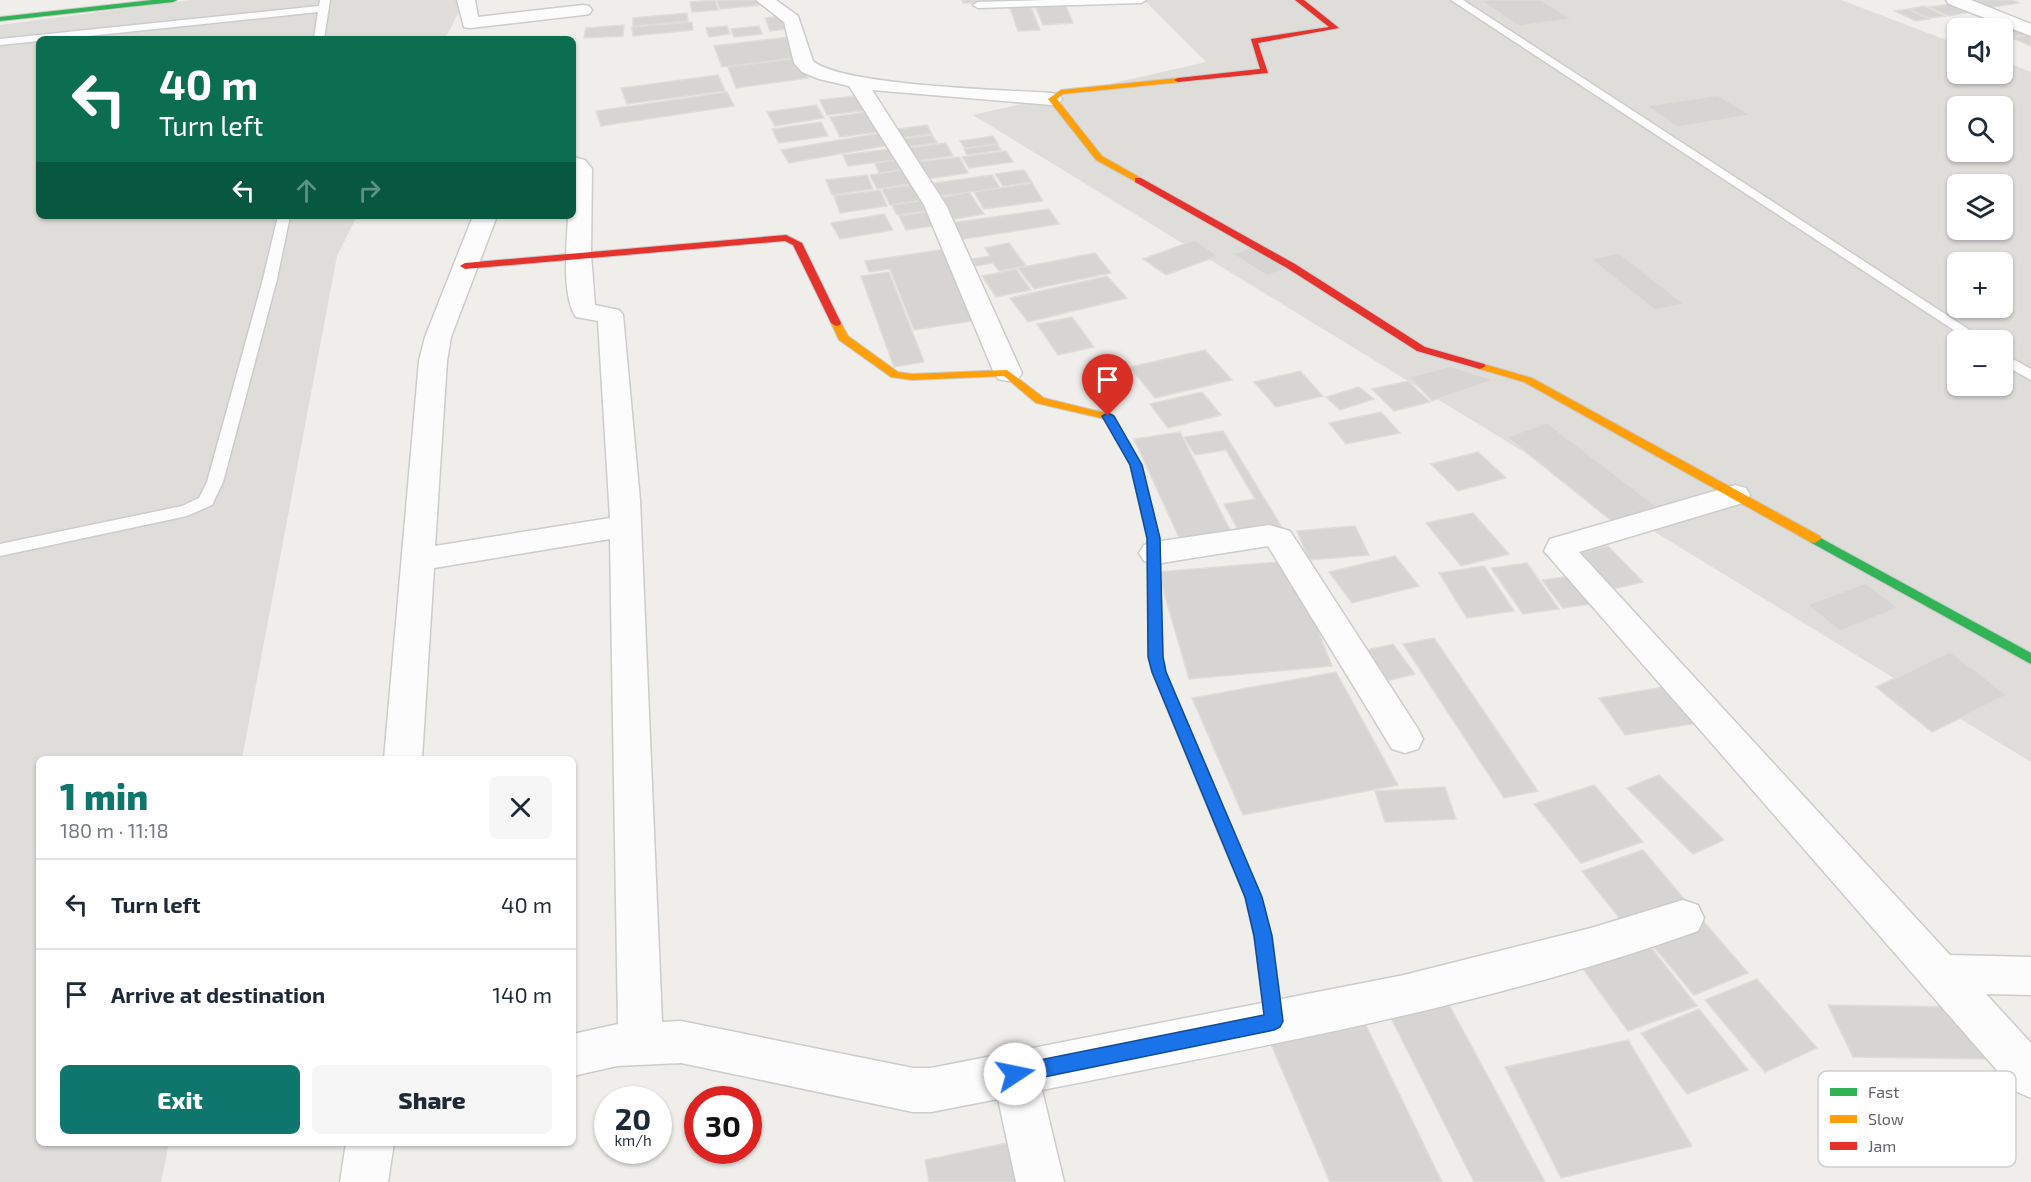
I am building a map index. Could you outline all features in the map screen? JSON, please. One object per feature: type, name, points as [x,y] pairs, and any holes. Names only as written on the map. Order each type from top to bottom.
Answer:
[{"type":"street","points":[[0,19],[115,3],[173,0]]},
{"type":"street","points":[[466,0],[470,23],[586,5]]},
{"type":"street","points":[[765,0],[792,20],[801,59],[809,68],[826,75],[886,87],[1052,99],[1061,92],[1265,71],[1254,41],[1335,28],[1299,0]]},
{"type":"street","points":[[1955,0],[2027,26]]},
{"type":"street","points":[[572,30],[586,5]]},
{"type":"street","points":[[856,81],[935,205],[1008,373],[1040,401],[1109,417],[1136,465],[1155,553],[1157,664],[1253,897],[1263,936],[1274,1021]]},
{"type":"street","points":[[1052,99],[1094,153],[1105,162],[1291,266],[1421,349],[1528,380],[2031,659]]},
{"type":"street","points":[[576,165],[581,169],[579,255],[583,310],[611,316],[626,526],[641,1043]]},
{"type":"street","points":[[403,756],[434,361],[438,337],[484,219]]},
{"type":"street","points":[[465,266],[786,238],[797,243],[843,338],[895,375],[912,377],[1008,373]]},
{"type":"street","points":[[1735,495],[1567,545],[1561,547],[1560,551],[1804,825],[1942,974],[2031,1076]]},
{"type":"street","points":[[417,560],[626,526]]},
{"type":"street","points":[[1155,553],[1269,535],[1277,537],[1405,739]]},
{"type":"street","points":[[576,1054],[616,1045],[681,1042],[913,1090],[931,1090],[1371,1001],[1547,959],[1683,918]]},
{"type":"street","points":[[1942,974],[2031,976]]},
{"type":"street","points":[[1015,1074],[1040,1182]]},
{"type":"street","points":[[364,1182],[370,1146]]},
{"type":"lane","points":[[978,5],[1141,0]]},
{"type":"lane","points":[[1456,0],[1963,330]]},
{"type":"lane","points":[[51,36],[324,4],[319,36]]},
{"type":"lane","points":[[0,42],[36,38]]},
{"type":"lane","points":[[0,550],[187,511],[206,501],[215,482],[270,279],[283,219]]},
{"type":"lane","points":[[2013,364],[2031,376]]},
{"type":"shaded area","points":[[190,0],[465,0],[447,36],[36,36],[36,219],[356,219],[337,256],[243,756],[36,756],[36,1146],[168,1146],[161,1182],[0,1182],[0,25]]},
{"type":"shaded area","points":[[1144,0],[1841,0],[1947,40],[1947,84],[2013,84],[2013,65],[2031,72],[2031,762],[973,115],[1206,62]]},
{"type":"building","points":[[715,0],[718,10],[692,12],[690,2]]},
{"type":"building","points":[[717,0],[760,0],[762,5],[720,9]]},
{"type":"building","points":[[962,0],[1065,0],[963,3]]},
{"type":"building","points":[[1480,0],[1541,0],[1572,19],[1519,26]]},
{"type":"building","points":[[1967,0],[2012,0],[2019,3],[1987,8]]},
{"type":"building","points":[[1956,3],[1975,11],[1949,16],[1929,7]]},
{"type":"building","points":[[1065,4],[1073,23],[1043,25],[1035,5]]},
{"type":"building","points":[[1924,6],[1945,16],[1929,18],[1909,9]]},
{"type":"building","points":[[1031,7],[1040,30],[1018,31],[1010,8]]},
{"type":"building","points":[[1908,9],[1929,19],[1916,21],[1895,11]]},
{"type":"building","points":[[687,13],[688,21],[633,26],[633,18]]},
{"type":"building","points":[[781,16],[786,29],[770,31],[765,18]]},
{"type":"building","points":[[692,22],[693,30],[633,36],[632,27]]},
{"type":"building","points":[[2013,24],[2031,32],[2031,34],[2013,37]]},
{"type":"building","points":[[624,25],[623,36],[584,38],[586,28]]},
{"type":"building","points":[[727,26],[730,34],[709,37],[706,28]]},
{"type":"building","points":[[759,26],[762,34],[734,37],[731,29]]},
{"type":"building","points":[[2031,35],[2031,46],[2013,38]]},
{"type":"building","points":[[790,37],[801,57],[722,67],[714,46]]},
{"type":"building","points":[[798,58],[808,78],[736,88],[728,67]]},
{"type":"building","points":[[718,75],[725,91],[627,104],[621,88]]},
{"type":"building","points":[[727,92],[734,106],[601,126],[596,111]]},
{"type":"building","points":[[862,95],[870,110],[827,115],[820,100]]},
{"type":"building","points":[[1718,95],[1751,115],[1678,127],[1647,106]]},
{"type":"building","points":[[816,105],[824,118],[775,126],[767,112]]},
{"type":"building","points":[[875,111],[885,131],[840,137],[830,117]]},
{"type":"building","points":[[821,122],[828,136],[779,143],[772,129]]},
{"type":"building","points":[[927,125],[932,134],[902,138],[897,129]]},
{"type":"building","points":[[881,133],[890,145],[789,163],[781,150]]},
{"type":"building","points":[[932,135],[937,143],[906,147],[902,139]]},
{"type":"building","points":[[993,136],[998,144],[965,148],[960,141]]},
{"type":"building","points":[[946,143],[953,156],[915,161],[908,148]]},
{"type":"building","points":[[997,144],[1001,150],[967,155],[964,149]]},
{"type":"building","points":[[896,148],[902,159],[848,166],[843,155]]},
{"type":"building","points":[[1006,151],[1013,162],[969,168],[962,157]]},
{"type":"building","points":[[959,157],[968,173],[927,179],[918,162]]},
{"type":"building","points":[[905,159],[910,168],[879,173],[875,163]]},
{"type":"building","points":[[909,169],[916,183],[877,189],[870,175]]},
{"type":"building","points":[[1024,170],[1032,182],[1003,186],[995,174]]},
{"type":"building","points":[[867,175],[873,189],[832,195],[826,180]]},
{"type":"building","points":[[992,175],[1000,188],[941,196],[934,183]]},
{"type":"building","points":[[1032,183],[1043,201],[984,209],[974,192]]},
{"type":"building","points":[[921,184],[929,199],[890,205],[882,189]]},
{"type":"building","points":[[880,190],[887,206],[840,213],[834,196]]},
{"type":"building","points":[[969,192],[984,214],[950,220],[936,199]]},
{"type":"building","points":[[927,200],[932,210],[897,215],[892,205]]},
{"type":"building","points":[[1049,209],[1059,224],[958,240],[950,223]]},
{"type":"building","points":[[932,211],[939,225],[906,230],[899,216]]},
{"type":"building","points":[[884,214],[893,230],[840,239],[831,223]]},
{"type":"building","points":[[1195,240],[1218,256],[1166,275],[1143,259]]},
{"type":"building","points":[[1009,243],[1026,266],[999,271],[993,263],[976,266],[972,259],[990,256],[985,248]]},
{"type":"building","points":[[1254,246],[1288,268],[1267,276],[1233,254]]},
{"type":"building","points":[[946,249],[979,320],[914,330],[890,269],[869,272],[865,261]]},
{"type":"building","points":[[1095,253],[1111,273],[1034,289],[1018,268]]},
{"type":"building","points":[[1619,253],[1684,304],[1655,310],[1591,259]]},
{"type":"building","points":[[1016,269],[1031,290],[996,297],[982,276]]},
{"type":"building","points":[[889,272],[924,362],[894,367],[861,276]]},
{"type":"building","points":[[1107,276],[1127,298],[1028,322],[1010,298]]},
{"type":"building","points":[[1072,317],[1094,347],[1058,355],[1037,324]]},
{"type":"building","points":[[1205,350],[1232,380],[1155,398],[1130,367]]},
{"type":"building","points":[[1450,366],[1494,380],[1432,401],[1410,377]]},
{"type":"building","points":[[1300,371],[1323,396],[1276,407],[1254,382]]},
{"type":"building","points":[[1408,381],[1430,402],[1394,411],[1372,389]]},
{"type":"building","points":[[1359,387],[1374,399],[1340,410],[1326,397]]},
{"type":"building","points":[[1202,392],[1221,415],[1168,428],[1150,404]]},
{"type":"building","points":[[1381,412],[1400,433],[1346,444],[1329,423]]},
{"type":"building","points":[[1547,423],[1660,509],[1618,526],[1507,437]]},
{"type":"building","points":[[1223,431],[1283,529],[1242,537],[1224,504],[1255,499],[1226,450],[1195,455],[1184,437]]},
{"type":"building","points":[[1180,432],[1234,538],[1183,546],[1134,439]]},
{"type":"building","points":[[1478,452],[1506,478],[1458,491],[1431,464]]},
{"type":"building","points":[[1473,513],[1509,554],[1461,566],[1426,523]]},
{"type":"building","points":[[1355,526],[1369,555],[1309,560],[1297,531]]},
{"type":"building","points":[[1608,546],[1643,582],[1609,590],[1575,554]]},
{"type":"building","points":[[1395,556],[1419,586],[1352,603],[1329,572]]},
{"type":"building","points":[[1291,561],[1332,666],[1189,679],[1158,572]]},
{"type":"building","points":[[1527,563],[1559,609],[1523,614],[1491,568]]},
{"type":"building","points":[[1484,566],[1514,611],[1467,618],[1439,573]]},
{"type":"building","points":[[1578,575],[1599,603],[1563,608],[1542,580]]},
{"type":"building","points":[[1865,583],[1898,608],[1840,631],[1808,605]]},
{"type":"building","points":[[1434,638],[1538,791],[1504,798],[1403,644]]},
{"type":"building","points":[[1393,644],[1415,674],[1375,684],[1354,653]]},
{"type":"building","points":[[1950,652],[2007,695],[1932,732],[1876,687]]},
{"type":"building","points":[[1336,672],[1398,785],[1243,815],[1192,698]]},
{"type":"building","points":[[1675,685],[1704,722],[1625,735],[1599,698]]},
{"type":"building","points":[[1659,775],[1724,840],[1693,854],[1627,788]]},
{"type":"building","points":[[1594,785],[1643,842],[1581,863],[1534,804]]},
{"type":"building","points":[[1445,787],[1456,819],[1385,822],[1375,791]]},
{"type":"building","points":[[1643,850],[1695,912],[1632,934],[1582,871]]},
{"type":"building","points":[[1698,915],[1748,973],[1694,995],[1645,936]]},
{"type":"building","points":[[1650,946],[1697,1006],[1628,1031],[1583,969]]},
{"type":"building","points":[[1757,979],[1817,1048],[1765,1072],[1705,1000]]},
{"type":"building","points":[[1447,1001],[1545,1182],[1474,1182],[1390,1016]]},
{"type":"building","points":[[1828,1005],[1959,1007],[1988,1059],[1853,1057]]},
{"type":"building","points":[[1699,1009],[1748,1070],[1687,1094],[1641,1033]]},
{"type":"building","points":[[1359,1011],[1442,1182],[1330,1182],[1267,1035]]},
{"type":"building","points":[[1628,1040],[1692,1146],[1561,1178],[1505,1067]]},
{"type":"building","points":[[1021,1140],[1029,1182],[929,1182],[925,1160]]},
{"type":"traffic: fast","points":[[0,19],[173,0]]},
{"type":"traffic: fast","points":[[1144,499],[1153,538],[1156,657],[1159,672],[1224,828]]},
{"type":"traffic: fast","points":[[1815,539],[2031,659]]},
{"type":"traffic: slow","points":[[1138,180],[1099,158],[1052,99],[1061,92],[1178,80]]},
{"type":"traffic: slow","points":[[836,323],[843,338],[895,375],[912,377],[1007,373],[1040,401],[1109,417],[1136,465],[1144,499]]},
{"type":"traffic: slow","points":[[1480,366],[1528,380],[1815,539]]},
{"type":"traffic: slow","points":[[1224,828],[1253,897],[1263,936],[1274,1021]]},
{"type":"traffic: jam","points":[[1178,80],[1265,71],[1254,41],[1335,28],[1299,0]]},
{"type":"traffic: jam","points":[[1138,180],[1291,266],[1421,349],[1480,366]]},
{"type":"traffic: jam","points":[[465,266],[786,238],[797,243],[836,323]]},
{"type":"route","points":[[1015,1074],[1274,1021],[1263,936],[1253,897],[1159,672],[1156,657],[1154,538],[1136,465],[1108,416]]}]
